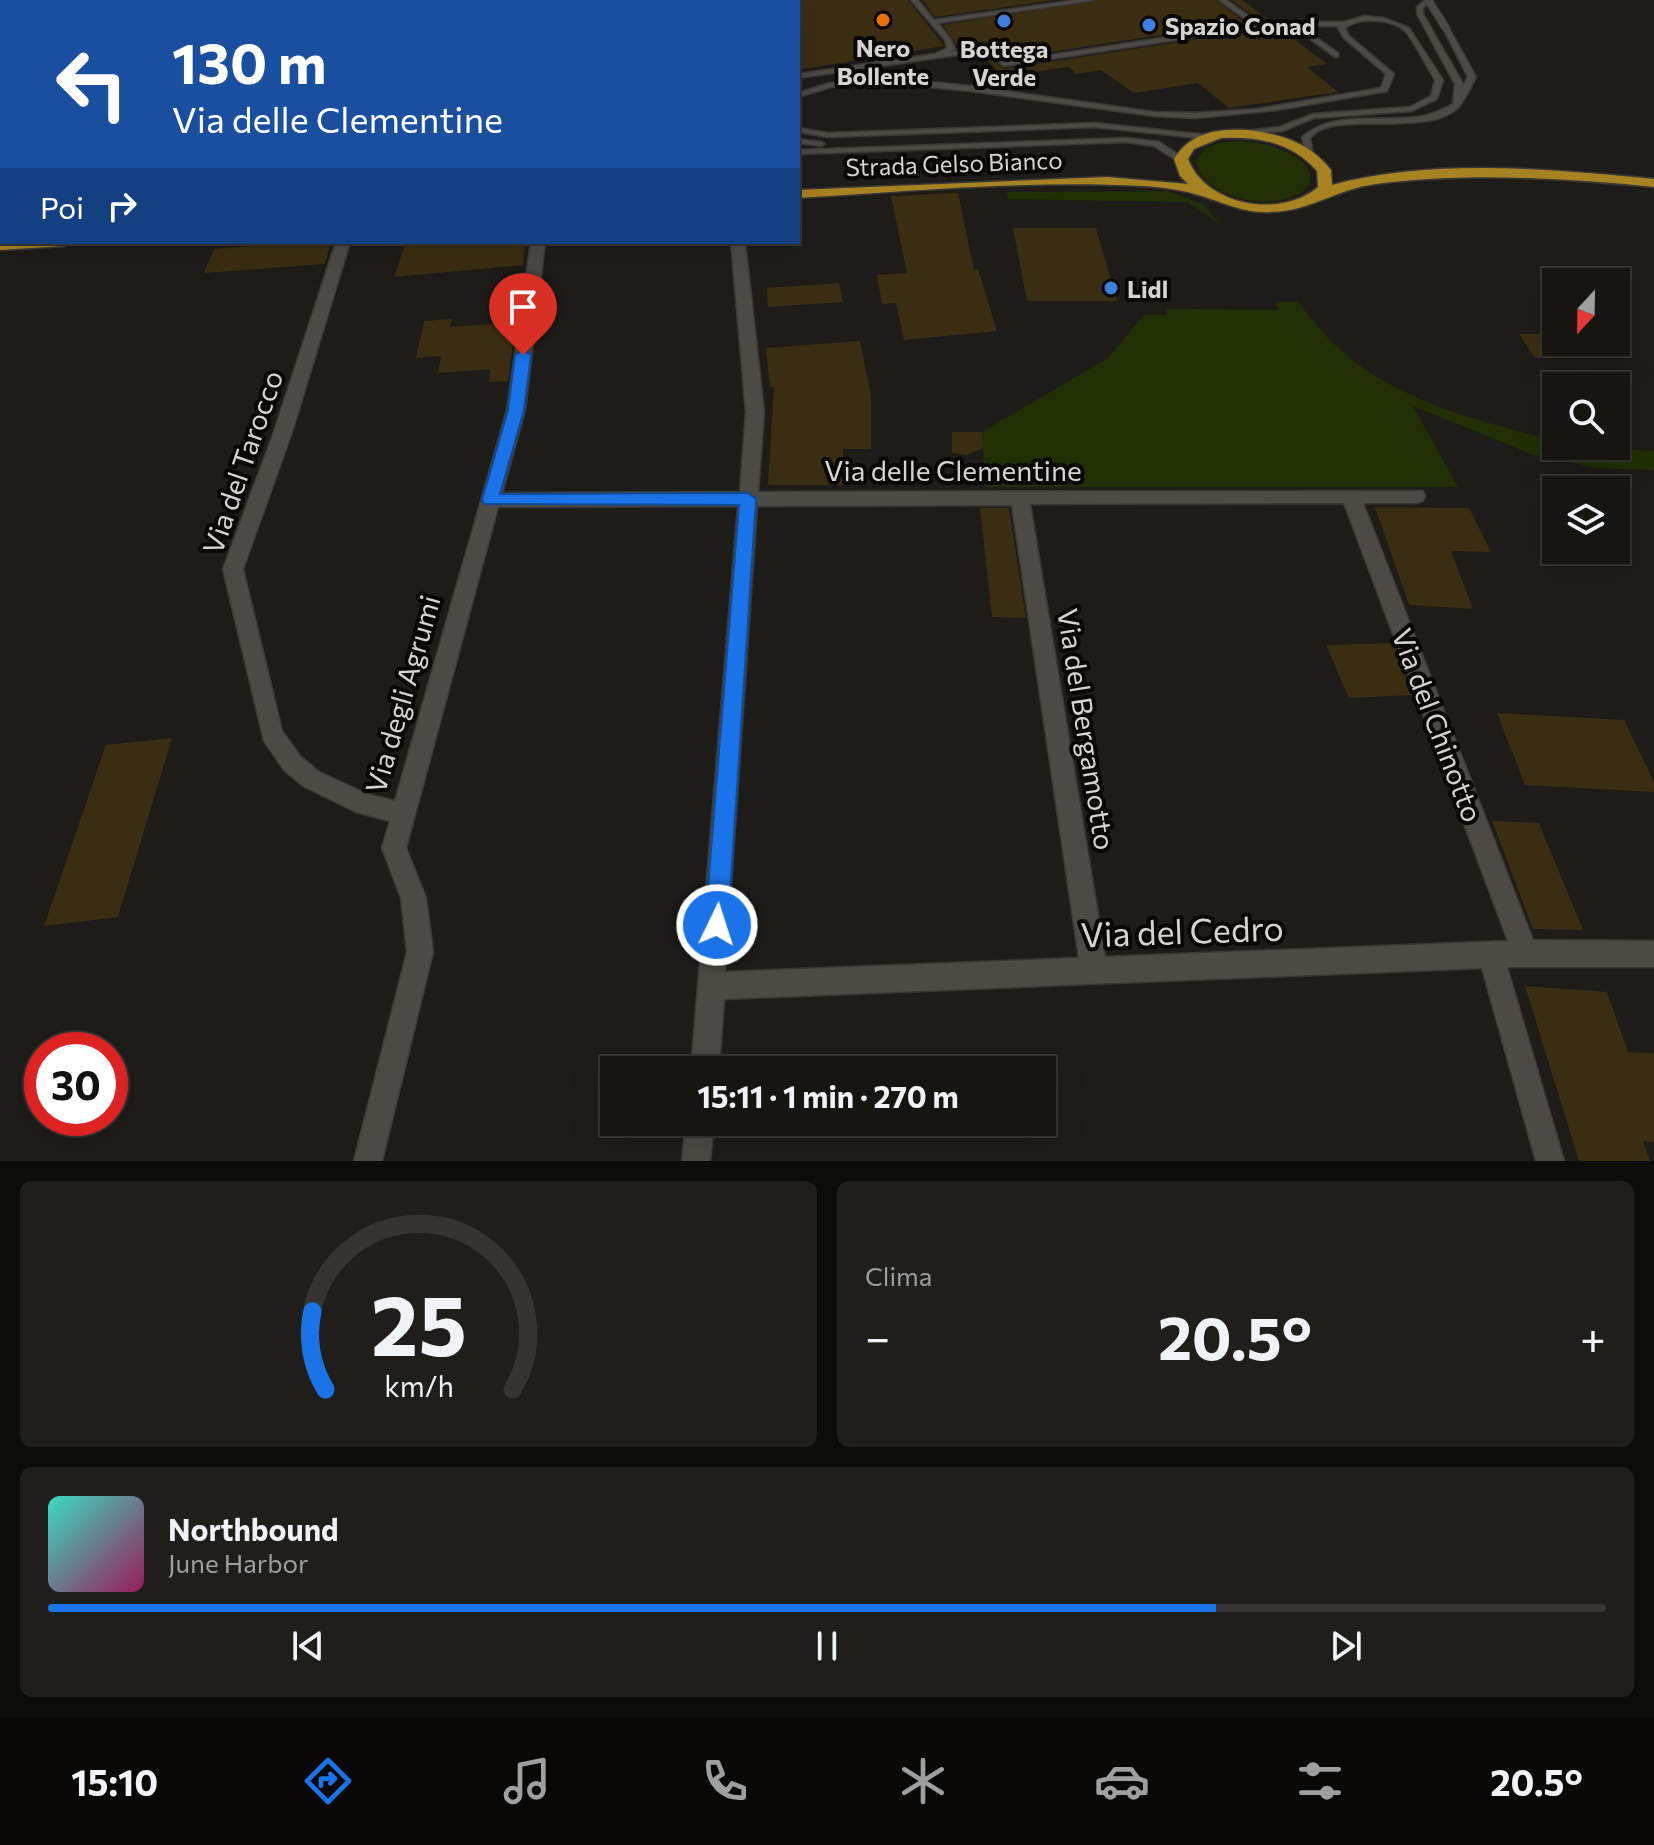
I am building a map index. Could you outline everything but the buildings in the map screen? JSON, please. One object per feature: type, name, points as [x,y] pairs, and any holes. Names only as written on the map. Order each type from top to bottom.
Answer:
[{"type":"main road","points":[[1208,137],[1242,133],[1279,140],[1341,169],[1396,177],[1497,174],[1587,176],[1654,183]]},
{"type":"main road","name":"Strada Gelso Bianco","points":[[1111,181],[1156,176],[1181,161],[1189,146],[1208,137]]},
{"type":"main road","points":[[1311,156],[1327,176],[1321,193]]},
{"type":"main road","points":[[1181,161],[1192,183],[1210,194]]},
{"type":"main road","name":"Strada Gelso Bianco","points":[[800,194],[964,184],[1111,181],[1168,184],[1238,204],[1271,208],[1302,204],[1321,193],[1362,179],[1396,177]]},
{"type":"main road","points":[[0,246],[32,244]]},
{"type":"street","name":"Via del Tarocco","points":[[342,244],[283,432],[233,569],[272,734],[292,763],[311,779],[364,804],[402,813]]},
{"type":"street","name":"Via degli Agrumi","points":[[368,1161],[420,952],[420,925],[413,895],[394,848],[516,410],[538,244]]},
{"type":"street","points":[[706,1056],[755,412],[738,244]]},
{"type":"street","name":"Via delle Clementine","points":[[490,500],[1416,496]]},
{"type":"street","name":"Via del Chinotto","points":[[1351,497],[1525,953]]},
{"type":"street","name":"Via del Bergamotto","points":[[1020,498],[1094,970]]},
{"type":"street","name":"Via del Cedro","points":[[712,986],[1525,953],[1654,954]]},
{"type":"street","points":[[1491,955],[1550,1161]]},
{"type":"street","points":[[696,1161],[699,1136]]},
{"type":"lane","points":[[914,0],[948,40],[961,50],[978,50]]},
{"type":"lane","points":[[933,22],[1085,0]]},
{"type":"lane","points":[[800,76],[986,49],[1004,64],[1254,26],[1256,23],[1222,0]]},
{"type":"lane","points":[[1311,156],[1306,137],[1323,126],[1433,118],[1450,110],[1460,99],[1472,77],[1428,0],[1420,7],[1420,14],[1459,84],[1460,99]]},
{"type":"lane","points":[[1242,133],[1282,129],[1313,116],[1400,111],[1426,104],[1434,97],[1439,80],[1414,35],[1407,29],[1369,18],[1344,24],[1306,24],[1301,30],[1335,55]]},
{"type":"lane","points":[[800,95],[847,84],[902,82],[1132,112],[1207,116],[1260,111],[1384,89],[1390,74],[1346,37],[1341,28],[1344,24]]},
{"type":"lane","points":[[922,58],[947,53],[951,49],[948,40]]},
{"type":"lane","points":[[800,124],[821,131],[874,132]]},
{"type":"lane","points":[[800,130],[828,135],[1082,125],[1208,137]]},
{"type":"lane","points":[[800,141],[823,144],[1140,130]]},
{"type":"lane","points":[[800,152],[1126,140],[1156,144],[1181,161]]},
{"type":"green space","points":[[1242,141],[1261,143],[1297,157],[1310,171],[1310,185],[1299,194],[1266,202],[1248,200],[1215,188],[1203,177],[1196,164],[1199,157],[1208,147]]},
{"type":"green space","points":[[1168,191],[1203,204],[1220,224],[1188,202],[1008,199],[1007,192]]},
{"type":"green space","points":[[1275,302],[1298,302],[1344,353],[1391,385],[1445,409],[1542,437],[1542,456],[1413,406],[1458,487],[985,487],[982,432],[1108,358],[1144,315],[1167,315],[1167,309],[1279,310]]},
{"type":"green space","points":[[1630,450],[1654,451],[1654,470],[1596,468],[1559,460],[1630,460]]},
{"type":"place","name":"Nero Bollente","points":[[883,20]]},
{"type":"place","name":"Bottega Verde","points":[[1004,21]]},
{"type":"place","name":"Spazio Conad","points":[[1149,25]]},
{"type":"place","name":"Lidl","points":[[1111,288]]},
{"type":"route","points":[[523,355],[516,410],[490,500],[748,499],[717,925]]}]
